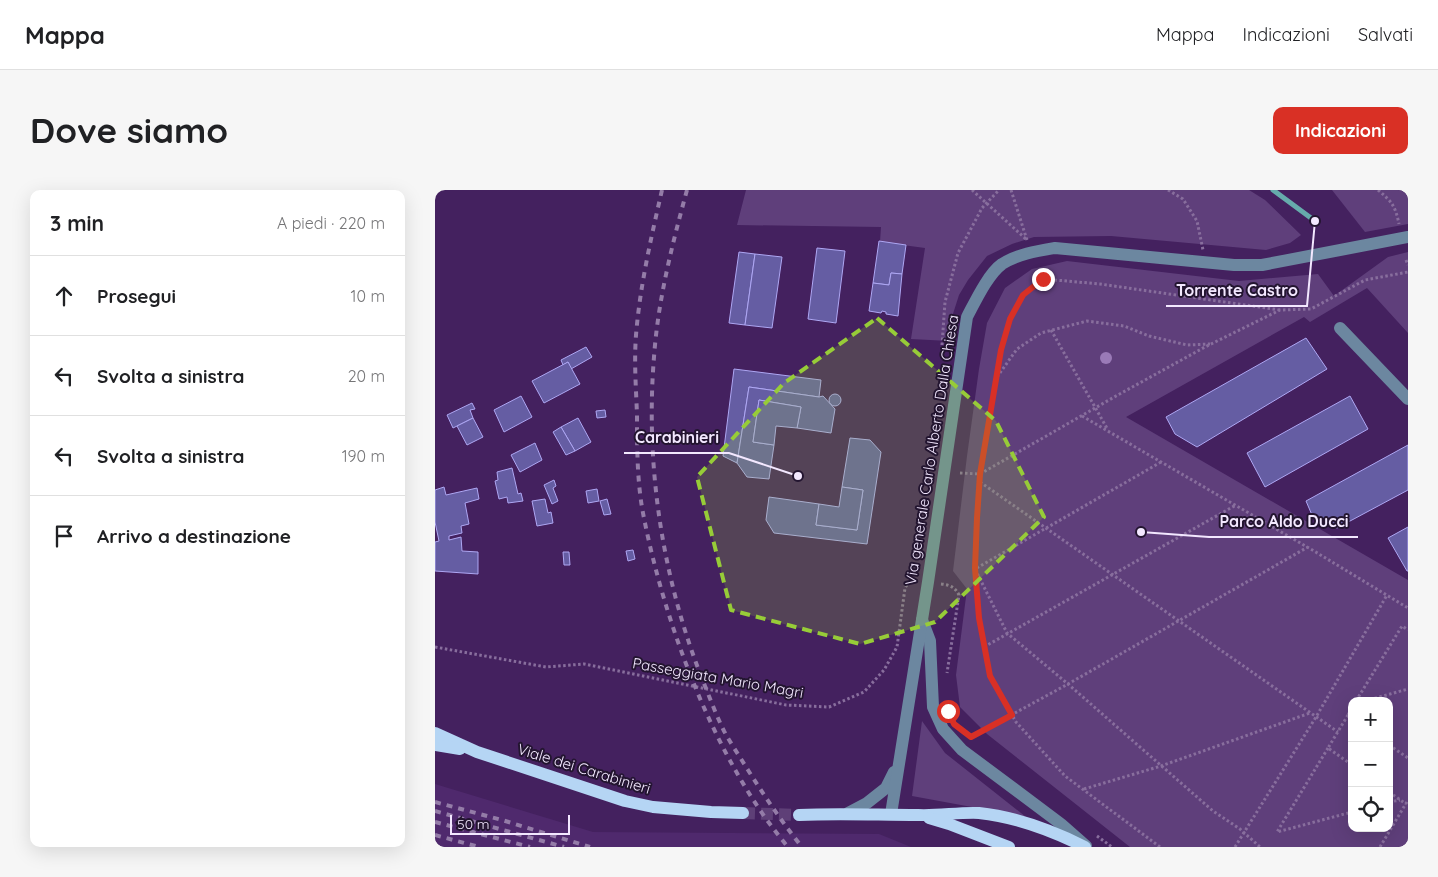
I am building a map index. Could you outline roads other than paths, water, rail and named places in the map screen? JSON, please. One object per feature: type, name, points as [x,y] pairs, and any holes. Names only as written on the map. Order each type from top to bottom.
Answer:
[{"type":"main road","name":"Viale dei Carabinieri","points":[[435,733],[477,752],[625,802],[653,807],[743,813]]},
{"type":"main road","name":"Viale dei Carabinieri","points":[[435,745],[477,752]]},
{"type":"main road","points":[[799,814],[980,814],[1015,819],[1057,832],[1086,847]]},
{"type":"main road","points":[[919,815],[949,824],[1009,847]]},
{"type":"street","name":"Via generale Carlo Alberto Dalla Chiesa","points":[[891,814],[967,317],[981,289],[1001,265],[1028,252],[1055,248],[1234,265],[1262,265],[1408,237]]},
{"type":"street","points":[[1340,328],[1408,399]]},
{"type":"street","points":[[922,620],[931,642],[933,707],[943,729],[962,750],[1061,824],[1086,847]]},
{"type":"street","name":"Via generale Carlo Alberto Dalla Chiesa","points":[[848,813],[867,803],[886,788],[899,761]]},
{"type":"waterway","points":[[1273,190],[1315,221]]},
{"type":"tunnel","points":[[743,813],[799,815]]},
{"type":"railway","points":[[662,190],[643,280],[636,335],[638,464],[643,513],[664,599],[696,689],[737,774],[788,847]]},
{"type":"railway","points":[[687,190],[662,294],[654,357],[652,441],[660,524],[668,566],[690,647],[719,720],[761,790],[802,847]]},
{"type":"railway","points":[[435,802],[590,847]]},
{"type":"railway","points":[[435,811],[564,847]]},
{"type":"railway","points":[[435,822],[530,847]]},
{"type":"railway","points":[[435,835],[479,847]]},
{"type":"place","name":"Torrente Castro","points":[[1315,221]]},
{"type":"place","name":"Carabinieri","points":[[798,476]]},
{"type":"place","name":"Parco Aldo Ducci","points":[[1141,532]]}]
